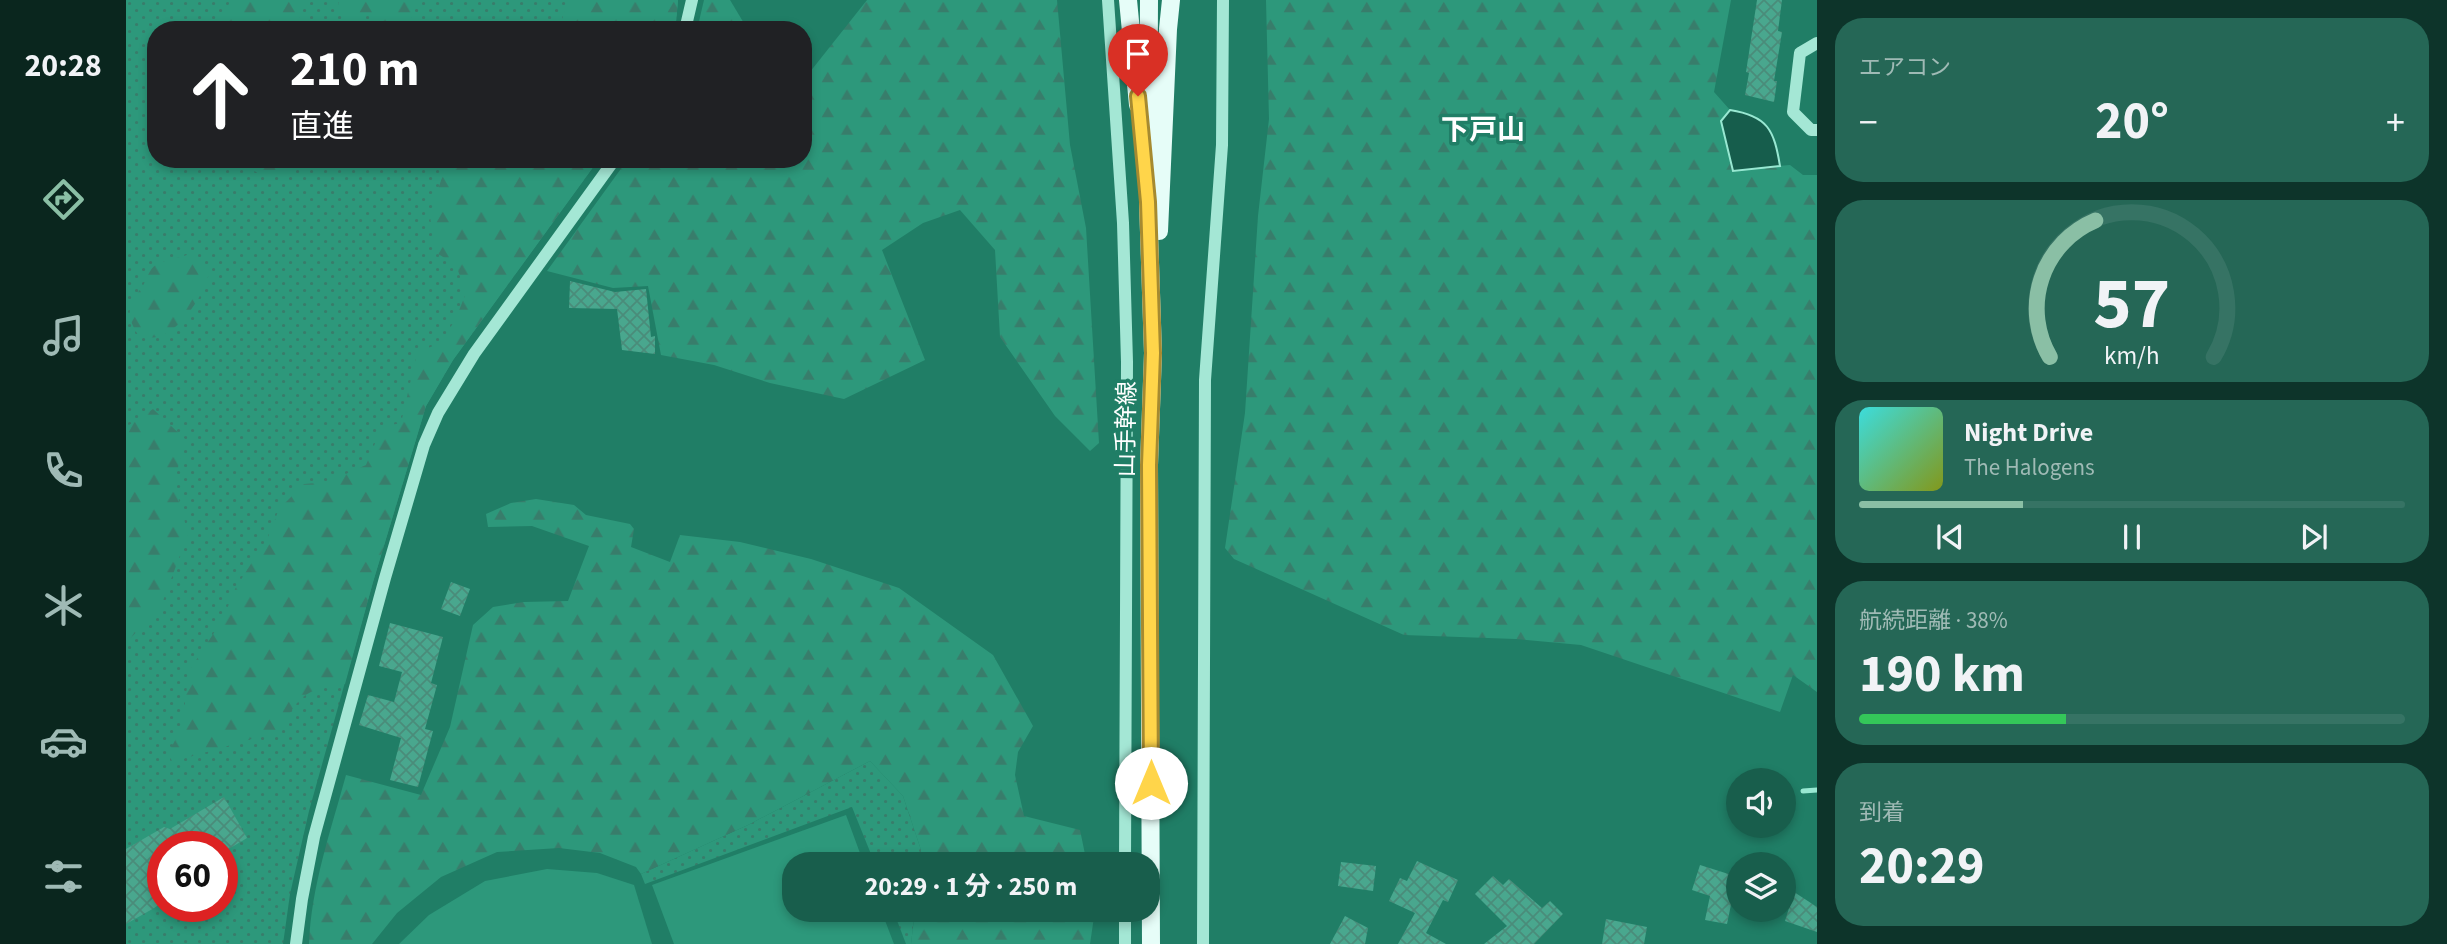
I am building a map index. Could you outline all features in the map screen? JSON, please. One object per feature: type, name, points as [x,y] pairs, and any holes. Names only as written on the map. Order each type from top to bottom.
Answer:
[{"type":"main road","points":[[1128,0],[1148,202]]},
{"type":"main road","name":"山手幹線","points":[[1149,0],[1148,202],[1153,353],[1149,465],[1151,944]]},
{"type":"main road","points":[[1153,353],[1171,0]]},
{"type":"street","points":[[687,21],[692,0]]},
{"type":"street","points":[[1108,0],[1123,223],[1128,362],[1125,852]]},
{"type":"street","points":[[1203,944],[1205,380],[1222,145],[1223,0]]},
{"type":"street","points":[[1817,43],[1800,53],[1793,112],[1811,130],[1817,130]]},
{"type":"street","points":[[296,944],[314,837],[424,445],[438,413],[474,354],[608,168]]},
{"type":"street","points":[[1125,922],[1125,944]]},
{"type":"green space","points":[[126,0],[678,0],[676,21],[147,21],[147,168],[592,168],[453,360],[426,406],[309,811],[290,894],[283,944],[126,944]]},
{"type":"green space","points":[[230,0],[301,0],[299,21],[224,21]]},
{"type":"green space","points":[[340,0],[416,0],[410,21],[371,21],[368,13],[360,21],[353,21],[348,19],[338,4]]},
{"type":"green space","points":[[569,0],[678,0],[676,21],[561,21]]},
{"type":"green space","points":[[704,0],[730,0],[743,21],[699,21]]},
{"type":"green space","points":[[867,0],[1057,0],[1070,145],[1086,228],[1099,443],[1090,451],[1055,416],[1000,337],[995,250],[960,210],[923,223],[882,250],[925,360],[844,399],[770,383],[714,365],[661,355],[648,286],[613,288],[547,271],[621,168],[812,168],[812,69]]},
{"type":"green space","points":[[1266,0],[1731,0],[1714,92],[1730,110],[1722,121],[1733,170],[1790,165],[1803,175],[1817,175],[1817,692],[1793,675],[1780,712],[1581,645],[1516,639],[1404,635],[1234,559],[1225,548],[1245,413],[1258,216],[1269,119]]},
{"type":"green space","points":[[250,168],[292,168],[286,174],[273,175]]},
{"type":"green space","points":[[445,168],[592,168],[453,360],[426,406],[345,684],[320,689],[304,696],[279,731],[172,762],[169,752],[182,727],[189,671],[223,619],[235,589],[268,537],[279,509],[304,484],[328,482],[366,465],[382,427],[401,423],[417,353],[442,342],[456,318],[466,293],[456,265],[435,252],[430,216]]},
{"type":"green space","points":[[190,254],[201,260],[209,272],[197,301],[182,320],[165,334],[140,338],[132,324],[130,312],[149,272],[157,264]]},
{"type":"green space","points":[[153,409],[186,440],[174,481],[188,534],[161,606],[126,643],[126,427]]},
{"type":"green space","points":[[536,499],[574,505],[586,515],[630,524],[634,529],[631,547],[670,562],[680,535],[740,542],[811,559],[899,588],[993,655],[1033,726],[1018,752],[1015,775],[1024,816],[1080,830],[1085,852],[921,852],[903,796],[870,761],[748,825],[641,874],[636,867],[600,853],[559,848],[497,852],[441,877],[397,913],[372,944],[309,944],[318,880],[346,775],[421,795],[450,727],[473,625],[493,607],[524,602],[568,601],[589,546],[532,526],[488,527],[486,514],[511,503]]},
{"type":"green space","points":[[870,761],[903,796],[921,852],[870,852],[852,807],[645,884],[641,874],[748,825]]},
{"type":"green space","points":[[846,815],[860,852],[782,852],[782,922],[886,922],[894,944],[674,944],[652,885]]},
{"type":"green space","points":[[547,869],[597,873],[634,885],[652,944],[399,944],[429,915],[485,881]]},
{"type":"green space","points":[[898,922],[914,922],[911,944],[906,944]]},
{"type":"green space","points":[[914,922],[1093,922],[1090,944],[911,944]]},
{"type":"water","points":[[1730,110],[1753,116],[1767,127],[1775,143],[1780,166],[1733,171],[1721,121]]},
{"type":"building","points":[[1757,0],[1782,0],[1778,31],[1782,32],[1774,81],[1777,81],[1774,102],[1745,95]]},
{"type":"building","points":[[570,281],[615,292],[646,289],[651,337],[655,336],[655,354],[622,350],[617,309],[569,308]]},
{"type":"building","points":[[451,582],[470,589],[460,616],[441,609]]},
{"type":"building","points":[[390,623],[443,637],[431,683],[437,685],[425,729],[433,731],[418,787],[390,780],[401,738],[359,725],[368,695],[394,702],[402,672],[379,666]]},
{"type":"building","points":[[224,797],[247,838],[238,843],[238,831],[157,831],[164,827],[170,829]]},
{"type":"building","points":[[147,837],[147,912],[126,924],[126,849]]},
{"type":"building","points":[[1417,861],[1458,880],[1448,902],[1443,900],[1426,933],[1446,944],[1398,944],[1415,913],[1389,901],[1400,878],[1407,881]]},
{"type":"building","points":[[1341,862],[1376,866],[1373,891],[1338,886]]},
{"type":"building","points":[[1700,865],[1726,873],[1727,924],[1705,920],[1710,896],[1692,890]]},
{"type":"building","points":[[1493,876],[1503,885],[1509,879],[1542,908],[1550,901],[1563,914],[1534,944],[1484,944],[1507,926],[1475,894]]},
{"type":"building","points":[[1796,893],[1817,907],[1817,932],[1788,922],[1796,922]]},
{"type":"building","points":[[1345,916],[1368,928],[1365,944],[1330,944]]},
{"type":"building","points":[[1606,919],[1647,927],[1644,944],[1602,944]]},
{"type":"waterway","points":[[1803,791],[1817,790]]},
{"type":"district","name":"下戸山","points":[[1483,129]]},
{"type":"route","points":[[1138,96],[1148,202],[1153,353],[1149,465],[1151,783]]}]
